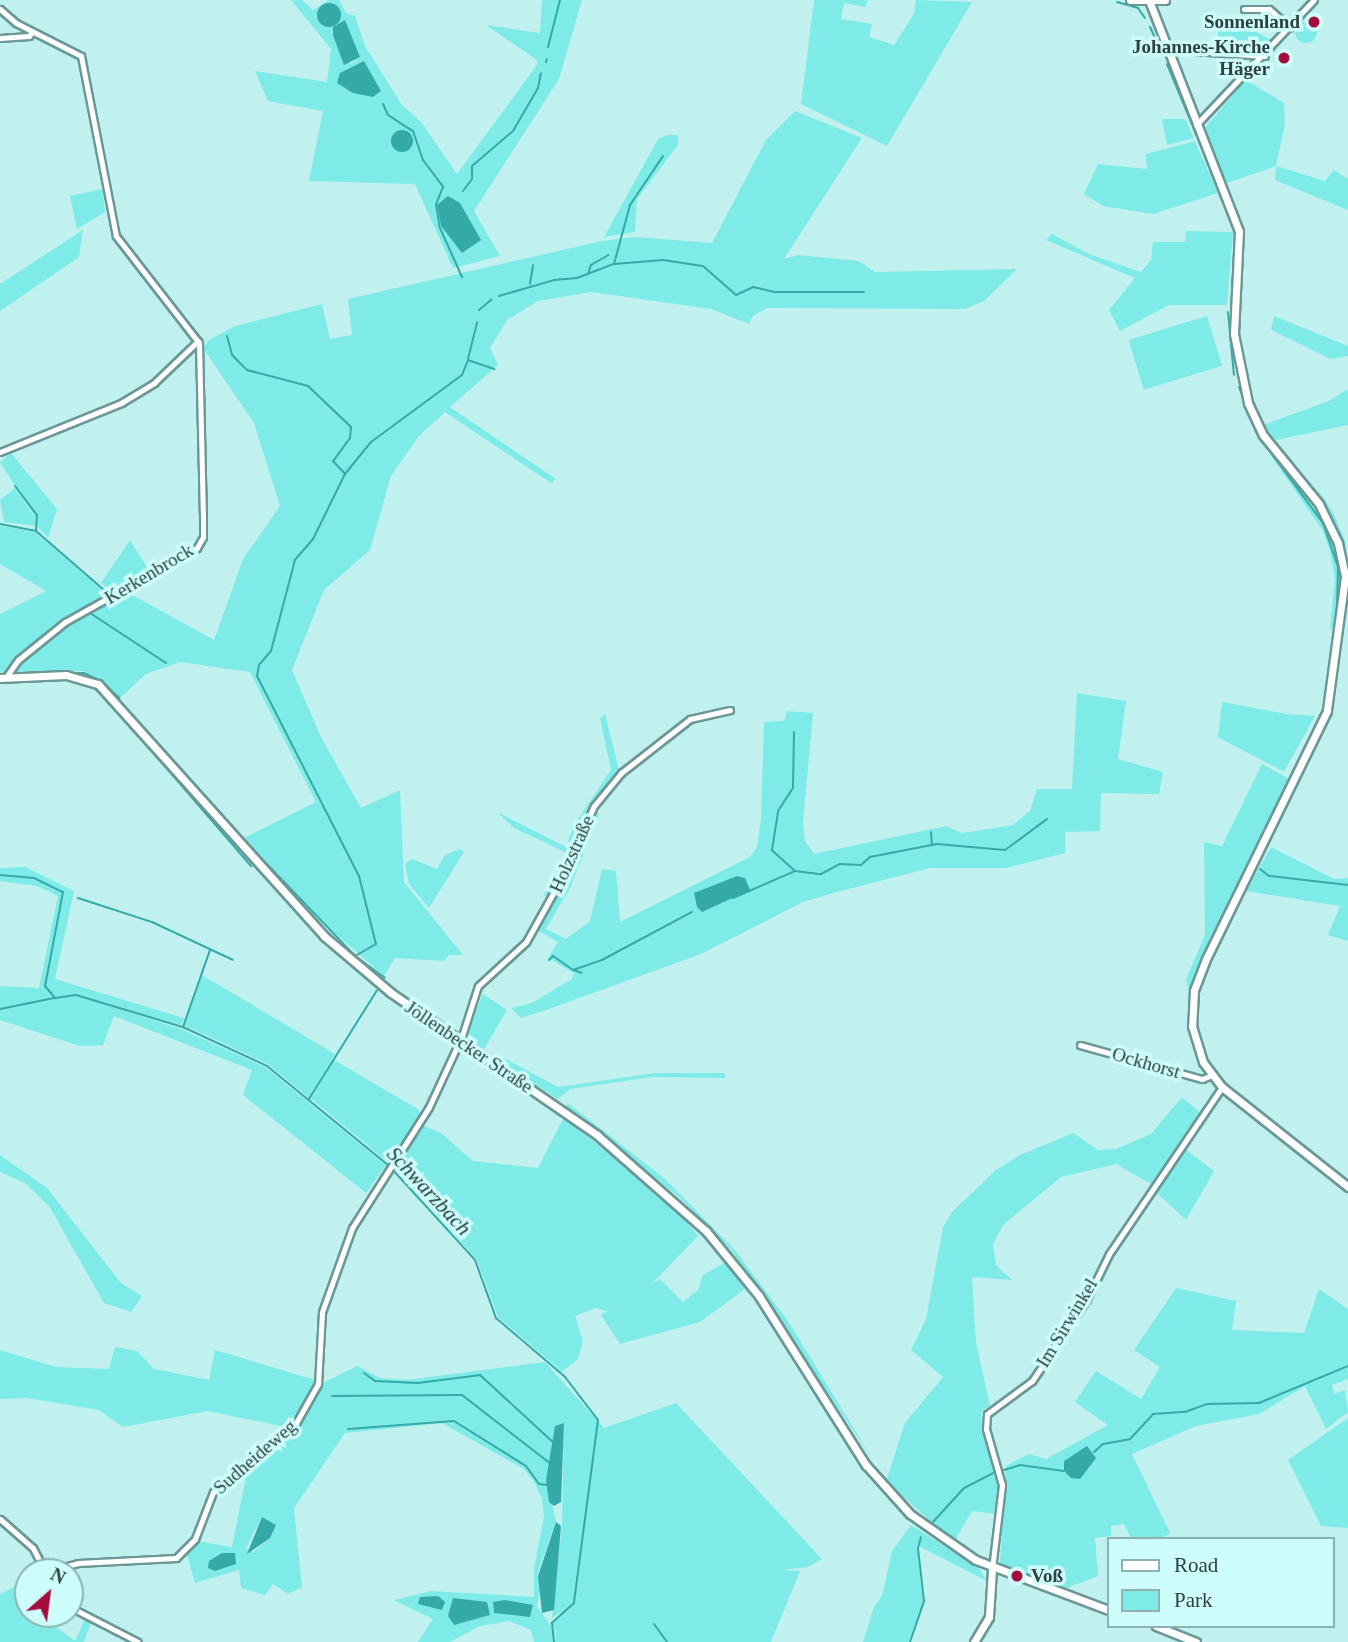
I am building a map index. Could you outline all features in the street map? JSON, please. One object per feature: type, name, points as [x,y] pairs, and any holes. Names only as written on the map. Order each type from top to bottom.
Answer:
[{"type":"street","points":[[1129,0],[1150,3],[1165,0]]},
{"type":"street","points":[[1268,0],[1269,9]]},
{"type":"street","points":[[1196,125],[1265,56],[1314,0]]},
{"type":"street","points":[[1150,3],[1165,49],[1239,231],[1234,334],[1248,403],[1271,446],[1319,504],[1338,543],[1345,577],[1327,711],[1194,991],[1194,1034],[1212,1075],[1222,1087],[1348,1186]]},
{"type":"street","points":[[0,9],[32,32],[75,50],[82,59],[116,236],[198,341],[155,383],[121,403],[0,452]]},
{"type":"street","points":[[1244,9],[1269,9],[1290,27]]},
{"type":"street","points":[[0,38],[29,36],[32,32]]},
{"type":"street","points":[[1165,49],[1265,56]]},
{"type":"street","name":"Kerkenbrock","points":[[3,678],[18,660],[65,621],[155,575],[201,542],[198,341]]},
{"type":"street","name":"Jöllenbecker Straße","points":[[3,678],[66,675],[98,684],[324,936],[459,1041],[597,1135],[706,1231],[760,1296],[852,1445],[890,1493],[937,1536],[992,1569],[1106,1609]]},
{"type":"street","name":"Holzstraße","points":[[459,1041],[478,986],[516,954],[538,924],[578,836],[607,789],[681,724],[698,715],[730,710]]},
{"type":"street","name":"Sudheideweg","points":[[84,1563],[176,1558],[194,1539],[213,1492],[296,1423],[318,1384],[324,1305],[359,1213],[422,1119],[459,1041]]},
{"type":"street","name":"Ockhorst","points":[[1080,1045],[1202,1079],[1212,1075]]},
{"type":"street","name":"Im Sirwinkel","points":[[992,1569],[1002,1479],[986,1429],[987,1414],[1032,1381],[1087,1299],[1109,1254],[1222,1087]]},
{"type":"street","points":[[0,1519],[33,1548],[38,1558]]},
{"type":"street","points":[[974,1642],[989,1616],[992,1569]]},
{"type":"street","points":[[84,1614],[138,1642]]},
{"type":"street","points":[[1161,1628],[1196,1642]]},
{"type":"green space","points":[[291,0],[302,0],[313,10],[329,0],[339,0],[346,13],[355,16],[365,46],[402,105],[421,122],[457,174],[537,65],[537,60],[486,25],[540,33],[542,0],[582,0],[559,79],[474,211],[500,256],[453,268],[415,184],[309,181],[323,111],[268,101],[255,71],[327,82],[331,49]],"holes":[[[348,23],[346,31],[360,57],[350,64],[333,35]]]},
{"type":"green space","points":[[814,0],[867,0],[866,7],[844,3],[841,19],[872,24],[869,37],[894,45],[914,14],[916,0],[972,2],[887,146],[801,104]]},
{"type":"green space","points":[[1306,21],[1314,24],[1317,32],[1314,40],[1306,43],[1298,40],[1295,32],[1298,24]]},
{"type":"green space","points":[[1218,25],[1243,25],[1273,41],[1258,54],[1218,51]]},
{"type":"green space","points":[[1246,80],[1284,103],[1285,124],[1276,166],[1227,183],[1204,129]]},
{"type":"green space","points":[[795,111],[862,138],[784,259],[798,255],[859,261],[875,272],[1017,269],[984,301],[965,309],[767,308],[753,316],[749,324],[711,309],[591,292],[538,301],[507,320],[490,348],[498,365],[450,407],[556,479],[551,483],[445,412],[419,436],[391,476],[370,550],[324,590],[292,670],[321,737],[361,808],[400,790],[404,882],[463,955],[449,955],[444,961],[395,958],[384,976],[329,928],[244,838],[316,802],[250,672],[180,662],[146,674],[120,698],[102,680],[84,671],[0,672],[0,614],[46,591],[0,564],[0,526],[35,532],[108,595],[82,608],[86,613],[129,593],[214,640],[243,559],[280,506],[254,423],[203,348],[209,340],[235,326],[322,304],[330,339],[352,335],[348,299],[602,241],[635,237],[712,243],[766,140]]},
{"type":"green space","points":[[1162,119],[1185,119],[1194,138],[1167,145]]},
{"type":"green space","points":[[678,135],[678,145],[637,199],[635,232],[604,237],[658,139]]},
{"type":"green space","points":[[1195,141],[1218,193],[1153,214],[1103,206],[1084,194],[1098,164],[1147,169],[1146,154]]},
{"type":"green space","points":[[1276,166],[1325,181],[1334,170],[1348,179],[1348,210],[1275,180]]},
{"type":"green space","points":[[102,189],[105,212],[77,229],[70,196]]},
{"type":"green space","points":[[83,230],[79,257],[0,311],[0,284]]},
{"type":"green space","points":[[1186,231],[1233,232],[1227,305],[1169,305],[1120,331],[1109,310],[1135,278],[1046,240],[1052,234],[1089,254],[1141,272],[1151,260],[1153,242],[1185,242]]},
{"type":"green space","points":[[1207,316],[1222,366],[1144,390],[1129,340]]},
{"type":"green space","points":[[1274,316],[1348,346],[1348,356],[1331,359],[1271,330]]},
{"type":"green space","points":[[1348,389],[1348,425],[1276,440],[1263,425],[1329,401]]},
{"type":"green space","points":[[11,453],[57,509],[48,538],[37,526],[4,522],[0,500],[15,488],[38,522],[0,462]]},
{"type":"green space","points":[[1275,455],[1330,532],[1341,579],[1337,629],[1330,628],[1335,579],[1323,531],[1272,457]]},
{"type":"green space","points":[[1317,489],[1333,512],[1345,541],[1348,576],[1342,543]]},
{"type":"green space","points":[[130,540],[152,575],[114,594],[101,583]]},
{"type":"green space","points":[[1077,693],[1126,701],[1118,759],[1163,772],[1159,794],[1101,793],[1100,831],[1065,832],[1065,853],[1006,868],[930,868],[837,892],[803,902],[701,954],[546,1010],[521,1018],[511,1008],[532,1003],[572,979],[574,973],[548,958],[558,942],[537,930],[553,901],[544,895],[567,853],[514,828],[497,812],[566,847],[574,825],[611,770],[600,718],[605,714],[619,770],[590,807],[599,814],[570,888],[546,929],[566,939],[590,921],[602,869],[616,871],[620,922],[750,857],[757,847],[761,819],[764,722],[784,721],[787,711],[813,713],[803,822],[805,841],[814,854],[946,826],[962,833],[1013,825],[1030,811],[1037,789],[1072,789]]},
{"type":"green space","points":[[1222,702],[1287,714],[1315,716],[1284,772],[1218,737]]},
{"type":"green space","points":[[1262,764],[1291,780],[1206,950],[1190,993],[1186,980],[1205,935],[1204,842],[1222,846]]},
{"type":"green space","points":[[1271,847],[1334,879],[1348,878],[1348,941],[1328,935],[1340,906],[1246,891]]},
{"type":"green space","points":[[460,849],[464,852],[429,908],[409,884],[405,864],[412,859],[437,869],[445,855]]},
{"type":"green space","points":[[25,867],[74,891],[55,979],[184,1018],[182,1025],[116,1008],[181,1029],[265,1067],[386,1165],[366,1193],[243,1095],[252,1070],[114,1016],[103,1045],[80,1046],[0,1020],[0,986],[39,988],[58,896],[37,886],[0,881],[0,868]]},
{"type":"green space","points":[[202,975],[335,1054],[309,1098],[268,1064],[184,1025]]},
{"type":"green space","points":[[483,994],[507,1010],[484,1049],[471,1041],[468,1030]]},
{"type":"green space","points":[[504,1058],[558,1087],[655,1073],[725,1073],[725,1078],[652,1077],[570,1089],[558,1099],[501,1062]]},
{"type":"green space","points":[[334,1060],[418,1109],[421,1115],[388,1162],[311,1099]]},
{"type":"green space","points":[[1182,1097],[1202,1114],[1155,1186],[1116,1164],[1061,1177],[1003,1225],[993,1244],[996,1265],[1012,1280],[972,1277],[976,1343],[990,1406],[982,1410],[981,1421],[997,1463],[998,1514],[972,1511],[954,1542],[886,1481],[905,1423],[943,1377],[911,1350],[926,1319],[943,1227],[952,1212],[996,1170],[1020,1155],[1073,1133],[1098,1150],[1116,1149],[1151,1134]]},
{"type":"green space","points":[[569,1104],[664,1178],[734,1249],[788,1321],[872,1458],[732,1251],[680,1198],[565,1106]]},
{"type":"green space","points":[[564,1117],[673,1206],[698,1236],[650,1286],[607,1311],[596,1308],[575,1316],[583,1341],[578,1359],[562,1372],[498,1317],[477,1260],[393,1165],[422,1125],[441,1133],[473,1161],[538,1168]]},
{"type":"green space","points":[[1185,1149],[1214,1171],[1186,1220],[1156,1192]]},
{"type":"green space","points":[[0,1155],[47,1188],[121,1283],[142,1296],[131,1312],[104,1303],[49,1206],[25,1183],[0,1172]]},
{"type":"green space","points":[[728,1261],[745,1289],[700,1322],[620,1344],[601,1315],[660,1279],[683,1302],[698,1290],[703,1275]]},
{"type":"green space","points":[[1176,1288],[1236,1301],[1232,1330],[1304,1333],[1319,1289],[1348,1309],[1348,1379],[1332,1385],[1334,1394],[1345,1390],[1348,1412],[1326,1429],[1305,1386],[1259,1414],[1196,1426],[1132,1454],[1170,1533],[1164,1537],[1130,1537],[1124,1524],[1111,1526],[1111,1536],[1095,1538],[1098,1576],[1067,1588],[1000,1564],[1006,1466],[1029,1454],[1046,1459],[1108,1425],[1075,1402],[1096,1371],[1141,1399],[1160,1367],[1134,1350]]},
{"type":"green space","points":[[115,1347],[137,1351],[154,1369],[209,1380],[215,1350],[315,1380],[314,1388],[286,1427],[207,1411],[123,1427],[99,1410],[27,1398],[0,1399],[0,1350],[56,1367],[109,1369]]},
{"type":"green space","points":[[545,1362],[604,1428],[676,1403],[822,1559],[808,1567],[781,1570],[800,1571],[771,1642],[555,1642],[556,1631],[552,1623],[563,1611],[552,1618],[562,1526],[564,1423],[546,1480],[556,1521],[537,1575],[541,1584],[537,1607],[555,1631],[553,1642],[534,1642],[531,1630],[509,1621],[480,1626],[450,1642],[418,1642],[433,1619],[394,1600],[431,1591],[534,1597],[534,1568],[544,1517],[542,1498],[524,1469],[442,1423],[345,1433],[294,1508],[302,1587],[288,1594],[273,1584],[265,1595],[241,1588],[239,1570],[195,1583],[187,1555],[196,1541],[232,1547],[248,1467],[292,1432],[321,1384],[357,1366],[380,1378],[407,1380]],"holes":[[[262,1517],[270,1538],[253,1552],[246,1548]]]},
{"type":"green space","points":[[1348,1418],[1348,1528],[1321,1526],[1288,1460]]},
{"type":"green space","points":[[911,1525],[979,1568],[987,1581],[917,1545],[923,1602],[909,1642],[863,1642],[874,1607],[882,1596],[892,1551]]},
{"type":"green space","points":[[14,1587],[14,1628],[58,1628],[75,1641],[81,1628],[84,1628],[85,1619],[91,1623],[84,1642],[0,1642],[0,1594]]},
{"type":"shaded area","points":[[329,3],[337,7],[341,15],[337,23],[329,27],[321,23],[317,15],[321,7]]},
{"type":"shaded area","points":[[345,20],[360,57],[344,65],[333,35],[333,27]]},
{"type":"shaded area","points":[[364,61],[381,91],[373,97],[353,93],[337,83],[340,73]]},
{"type":"shaded area","points":[[402,130],[410,133],[413,141],[410,149],[402,152],[394,149],[391,141],[394,133]]},
{"type":"shaded area","points":[[448,196],[460,203],[481,240],[462,253],[441,226],[437,205]]},
{"type":"shaded area","points":[[737,876],[745,878],[750,890],[702,912],[697,907],[694,893]]},
{"type":"shaded area","points":[[564,1423],[561,1502],[554,1506],[549,1502],[546,1480],[555,1426]]},
{"type":"shaded area","points":[[1087,1446],[1096,1458],[1080,1479],[1071,1478],[1064,1471],[1064,1461]]},
{"type":"shaded area","points":[[262,1517],[276,1525],[270,1538],[247,1554]]},
{"type":"shaded area","points":[[556,1522],[561,1526],[554,1610],[542,1613],[538,1576]]},
{"type":"shaded area","points":[[222,1553],[235,1553],[236,1564],[215,1571],[208,1568],[209,1561]]},
{"type":"shaded area","points":[[438,1596],[445,1602],[442,1610],[418,1604],[420,1597]]},
{"type":"shaded area","points":[[453,1598],[487,1602],[490,1615],[454,1625],[448,1616]]},
{"type":"shaded area","points":[[505,1600],[533,1605],[530,1617],[494,1613],[493,1602]]},
{"type":"waterway","points":[[548,47],[560,0]]},
{"type":"waterway","points":[[1117,2],[1138,8],[1145,18]]},
{"type":"waterway","points":[[1150,27],[1159,46]]},
{"type":"waterway","points":[[1167,64],[1192,124]]},
{"type":"waterway","points":[[463,191],[472,179],[472,166],[513,131],[538,88],[541,73]]},
{"type":"waterway","points":[[383,104],[388,115],[413,131],[423,160],[443,187],[436,204],[440,228],[462,277]]},
{"type":"waterway","points":[[1194,129],[1196,135]]},
{"type":"waterway","points":[[1204,132],[1231,197]]},
{"type":"waterway","points":[[1199,141],[1217,185]]},
{"type":"waterway","points":[[499,296],[554,280],[577,278],[614,264],[630,205],[663,156]]},
{"type":"waterway","points":[[588,274],[591,265],[608,255]]},
{"type":"waterway","points":[[614,264],[663,260],[703,266],[736,295],[753,287],[774,292],[864,292]]},
{"type":"waterway","points":[[530,284],[533,265]]},
{"type":"waterway","points":[[479,310],[491,300]]},
{"type":"waterway","points":[[1228,312],[1234,375]]},
{"type":"waterway","points":[[468,359],[477,322]]},
{"type":"waterway","points":[[227,336],[232,355],[247,370],[308,386],[351,427],[350,438],[333,461],[345,474],[313,539],[295,560],[271,651],[259,665],[257,676],[359,876],[376,944],[355,956],[385,978]]},
{"type":"waterway","points":[[345,474],[371,442],[462,375],[468,360],[494,369]]},
{"type":"waterway","points":[[1239,387],[1256,432]]},
{"type":"waterway","points":[[1262,425],[1268,434]]},
{"type":"waterway","points":[[1263,442],[1323,523],[1338,567],[1337,611]]},
{"type":"waterway","points":[[1280,450],[1309,486]]},
{"type":"waterway","points":[[15,486],[37,515],[36,530]]},
{"type":"waterway","points":[[0,524],[36,531],[110,595]]},
{"type":"waterway","points":[[83,608],[95,602]]},
{"type":"waterway","points":[[90,613],[166,663]]},
{"type":"waterway","points":[[15,673],[84,673],[101,681],[119,698]]},
{"type":"waterway","points":[[8,681],[69,679]]},
{"type":"waterway","points":[[131,727],[251,866]]},
{"type":"waterway","points":[[733,898],[795,871],[772,850],[778,811],[793,788],[794,732]]},
{"type":"waterway","points":[[795,871],[821,874],[840,864],[861,865],[870,857],[937,844],[1005,850],[1047,819]]},
{"type":"waterway","points":[[931,832],[932,845]]},
{"type":"waterway","points":[[242,838],[355,956]]},
{"type":"waterway","points":[[1260,869],[1269,876],[1348,885]]},
{"type":"waterway","name":"Schwarzbach","points":[[0,875],[34,878],[63,892],[45,986],[55,998],[76,995],[183,1027],[267,1066],[388,1165]]},
{"type":"waterway","points":[[78,898],[152,922],[233,960]]},
{"type":"waterway","points":[[549,960],[553,956],[573,970],[602,960],[692,912]]},
{"type":"waterway","points":[[183,1027],[210,950]]},
{"type":"waterway","points":[[573,970],[582,973]]},
{"type":"waterway","points":[[309,1099],[377,990]]},
{"type":"waterway","points":[[0,1009],[54,998]]},
{"type":"waterway","points":[[1270,1120],[1348,1182]]},
{"type":"waterway","points":[[1310,1161],[1342,1186]]},
{"type":"waterway","name":"Schwarzbach","points":[[392,1169],[475,1260],[496,1318],[565,1377],[598,1420],[574,1603],[552,1623],[554,1642]]},
{"type":"waterway","points":[[1094,1452],[1103,1444],[1130,1439],[1153,1414],[1185,1412],[1207,1404],[1259,1403],[1348,1366]]},
{"type":"waterway","points":[[364,1373],[375,1381],[418,1383],[480,1375],[554,1443]]},
{"type":"waterway","points":[[332,1396],[462,1395],[551,1464]]},
{"type":"waterway","points":[[348,1429],[454,1421],[526,1466],[539,1484],[547,1485]]},
{"type":"waterway","points":[[1004,1470],[1020,1465],[1064,1471]]},
{"type":"waterway","points":[[933,1522],[964,1488],[996,1472]]},
{"type":"waterway","points":[[910,1642],[924,1601],[918,1548],[921,1537]]},
{"type":"waterway","points":[[654,1624],[667,1642]]},
{"type":"place","name":"Sonnenland","points":[[1314,22]]},
{"type":"place","name":"Johannes-Kirche Häger","points":[[1284,58]]},
{"type":"place","name":"Voß","points":[[1017,1576]]}]
